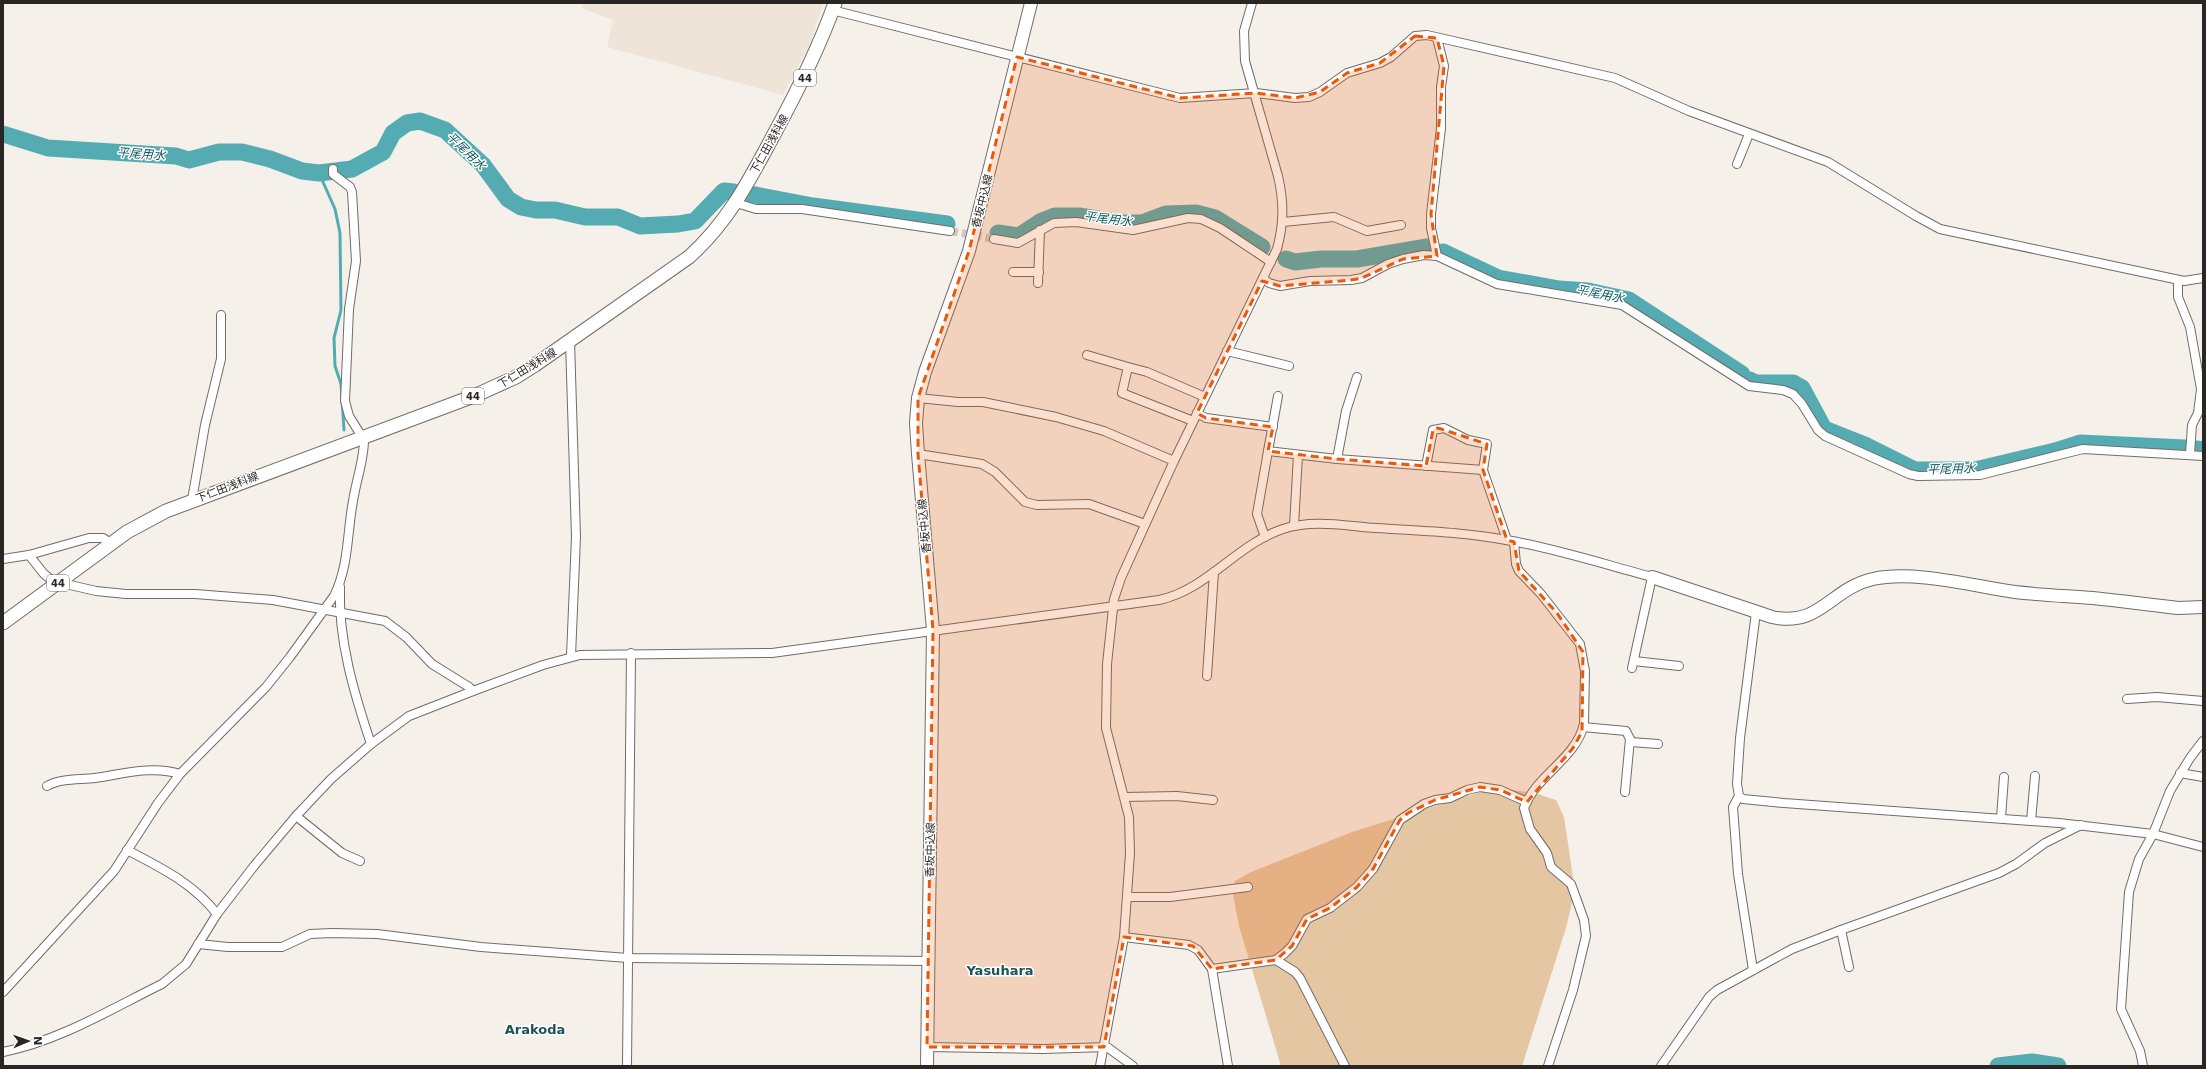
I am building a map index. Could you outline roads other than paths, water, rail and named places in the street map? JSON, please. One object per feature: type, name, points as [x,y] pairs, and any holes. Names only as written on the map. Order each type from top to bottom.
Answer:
[{"type":"main road","name":"香坂中込線","points":[[927,1066],[933,630],[918,454],[916,423],[918,398],[925,372],[969,251],[1031,3]]},
{"type":"main road","name":"下仁田浅科線","points":[[3,623],[140,523],[192,500],[498,386],[535,365],[689,257],[708,240],[736,203],[812,64],[834,6]]},
{"type":"main road","points":[[1652,577],[1782,620],[1800,619],[1816,612],[1838,595],[1861,582],[1899,576],[2016,592],[2178,608],[2203,607]]},
{"type":"street","points":[[1100,1066],[1124,937],[1131,834],[1125,797],[1108,743],[1105,722],[1106,679],[1112,606],[1121,578],[1174,461],[1277,249],[1283,222],[1282,195],[1279,182],[1245,61],[1244,38],[1252,3]]},
{"type":"street","points":[[834,6],[1017,57],[1180,98],[1253,93],[1295,98],[1309,97],[1324,90],[1347,73],[1380,63],[1391,57],[1415,36],[1427,35],[1615,78],[1689,111],[1828,162],[1940,229],[2178,280],[2190,282],[2203,278]]},
{"type":"street","points":[[1437,38],[1444,66],[1441,87],[1441,128],[1431,214],[1431,228],[1437,256]]},
{"type":"street","points":[[1737,164],[1749,134]]},
{"type":"street","points":[[3,992],[114,871],[158,803],[180,774],[266,687],[290,657],[334,596],[340,583],[347,554],[352,502],[364,444],[363,437],[350,416],[345,401],[349,309],[356,261],[352,192],[350,187],[333,172]]},
{"type":"street","points":[[736,203],[756,209],[802,209],[950,231]]},
{"type":"street","points":[[1283,222],[1334,217],[1367,231],[1401,225]]},
{"type":"street","points":[[994,239],[1018,243],[1054,223],[1076,222],[1133,230],[1188,218],[1201,219],[1220,228],[1271,262]]},
{"type":"street","points":[[1038,283],[1040,230]]},
{"type":"street","points":[[1263,278],[1269,283],[1280,286],[1310,281],[1351,280],[1362,278],[1388,264],[1403,259],[1424,255],[1437,256],[1498,284],[1622,305],[1749,386],[1783,390],[1793,394],[1802,404],[1818,430],[1825,436],[1909,474],[1918,476],[1980,475],[2084,450],[2190,454],[2203,456]]},
{"type":"street","points":[[1013,272],[1039,272]]},
{"type":"street","points":[[2178,280],[2178,297],[2190,327],[2198,362],[2201,389],[2201,410],[2192,426],[2190,454]]},
{"type":"street","points":[[192,500],[205,425],[221,359],[221,315]]},
{"type":"street","points":[[570,341],[576,537],[571,656]]},
{"type":"street","points":[[1227,351],[1289,366]]},
{"type":"street","points":[[1088,355],[1147,372],[1205,397]]},
{"type":"street","points":[[1128,366],[1122,393],[1195,417],[1273,427]]},
{"type":"street","points":[[1337,459],[1346,411],[1357,377]]},
{"type":"street","points":[[1265,537],[1257,514],[1278,396]]},
{"type":"street","points":[[918,398],[958,402],[983,402],[1056,417],[1104,431],[1174,461]]},
{"type":"street","points":[[1426,466],[1433,430],[1444,428],[1468,440],[1487,444],[1483,470],[1511,541],[1519,571],[1541,594],[1580,644],[1585,671],[1584,727],[1573,748],[1536,788],[1524,808],[1530,828],[1547,853],[1551,867],[1571,884],[1577,896],[1584,920],[1586,936],[1573,990],[1548,1066]]},
{"type":"street","points":[[1268,451],[1337,459],[1483,470]]},
{"type":"street","points":[[918,454],[982,464],[995,472],[1020,498],[1031,504],[1089,504],[1145,524]]},
{"type":"street","points":[[1294,526],[1298,455]]},
{"type":"street","points":[[3,1052],[28,1047],[47,1040],[162,984],[186,964],[217,914],[296,816],[371,744],[409,716],[472,691],[571,656],[631,653],[772,654],[933,630],[1159,600],[1184,592],[1265,537],[1294,526],[1327,524],[1479,535],[1511,541],[1652,577],[1633,665],[1679,666]]},
{"type":"street","points":[[3,559],[29,555],[88,538],[104,538],[112,544]]},
{"type":"street","points":[[29,555],[44,574],[59,582],[96,591],[126,594],[194,594],[273,600],[390,623],[424,658],[469,687],[472,691]]},
{"type":"street","points":[[1207,676],[1214,572]]},
{"type":"street","points":[[340,583],[339,612],[351,679],[371,744]]},
{"type":"street","points":[[1753,970],[1737,859],[1733,807],[1739,796],[1737,784],[1740,738],[1756,612]]},
{"type":"street","points":[[627,1066],[631,653]]},
{"type":"street","points":[[2127,699],[2157,697],[2203,701]]},
{"type":"street","points":[[1584,727],[1626,731],[1630,742],[1625,792]]},
{"type":"street","points":[[2143,1066],[2140,1051],[2122,1009],[2121,999],[2129,892],[2140,859],[2153,834],[2170,791],[2180,773],[2203,741]]},
{"type":"street","points":[[1630,742],[1658,744]]},
{"type":"street","points":[[47,786],[56,782],[96,778],[120,772],[166,771],[180,774]]},
{"type":"street","points":[[2180,773],[2203,777]]},
{"type":"street","points":[[2031,821],[2035,776]]},
{"type":"street","points":[[2001,818],[2004,777]]},
{"type":"street","points":[[1212,969],[1276,960],[1292,946],[1307,919],[1330,908],[1357,887],[1373,869],[1400,820],[1408,813],[1435,800],[1450,798],[1480,787],[1500,790],[1527,802]]},
{"type":"street","points":[[1125,797],[1178,796],[1213,800]]},
{"type":"street","points":[[1739,796],[1743,799],[1784,803],[2080,825],[2153,834],[2203,847]]},
{"type":"street","points":[[296,816],[342,853],[360,861]]},
{"type":"street","points":[[1661,1066],[1710,997],[1717,990],[1792,949],[1999,873],[2016,864],[2045,843],[2080,825]]},
{"type":"street","points":[[127,850],[182,881],[208,902],[217,914]]},
{"type":"street","points":[[1127,897],[1170,897],[1248,887]]},
{"type":"street","points":[[1841,930],[1849,967]]},
{"type":"street","points":[[198,944],[228,947],[282,947],[310,934],[377,934],[480,947],[628,958],[928,961]]},
{"type":"street","points":[[1124,937],[1193,946],[1212,969],[1228,1066]]},
{"type":"street","points":[[1276,960],[1296,972],[1300,978],[1345,1066]]},
{"type":"street","points":[[927,1047],[1043,1049],[1104,1047],[1109,1048],[1132,1066]]},
{"type":"waterway","name":"平尾用水","points":[[3,134],[48,148],[176,156],[189,160],[219,152],[242,152],[270,159],[302,171],[319,173],[352,169],[383,152],[393,133],[407,123],[420,121],[445,130],[483,165],[508,199],[521,207],[536,210],[555,210],[585,217],[618,217],[640,226],[678,224],[695,221],[724,191],[734,192]]},
{"type":"waterway","points":[[319,173],[335,209],[340,233],[341,310],[334,338],[335,366],[341,384],[344,430]]},
{"type":"waterway","name":"平尾用水","points":[[750,194],[813,206],[947,224]]},
{"type":"waterway","name":"平尾用水","points":[[998,233],[1019,236],[1040,222],[1055,216],[1079,216],[1121,223],[1142,223],[1166,214],[1196,213],[1215,218],[1262,247]]},
{"type":"waterway","name":"平尾用水","points":[[1286,259],[1295,262],[1321,259],[1357,259],[1427,247]]},
{"type":"waterway","name":"平尾用水","points":[[1443,252],[1498,278],[1559,289],[1588,291],[1629,300],[1742,374]]},
{"type":"waterway","name":"平尾用水","points":[[1750,380],[1756,383],[1793,383],[1802,388],[1824,429],[1867,446],[1915,470],[1975,470],[2055,451],[2080,443],[2185,448]]},
{"type":"waterway","name":"平尾用水","points":[[2197,449],[2203,450]]},
{"type":"waterway","points":[[1998,1066],[2032,1062],[2058,1066]]},
{"type":"tunnel","points":[[950,231],[994,239]]},
{"type":"district","name":"Yasuhara","points":[[1000,970]]},
{"type":"district","name":"Arakoda","points":[[535,1029]]}]
